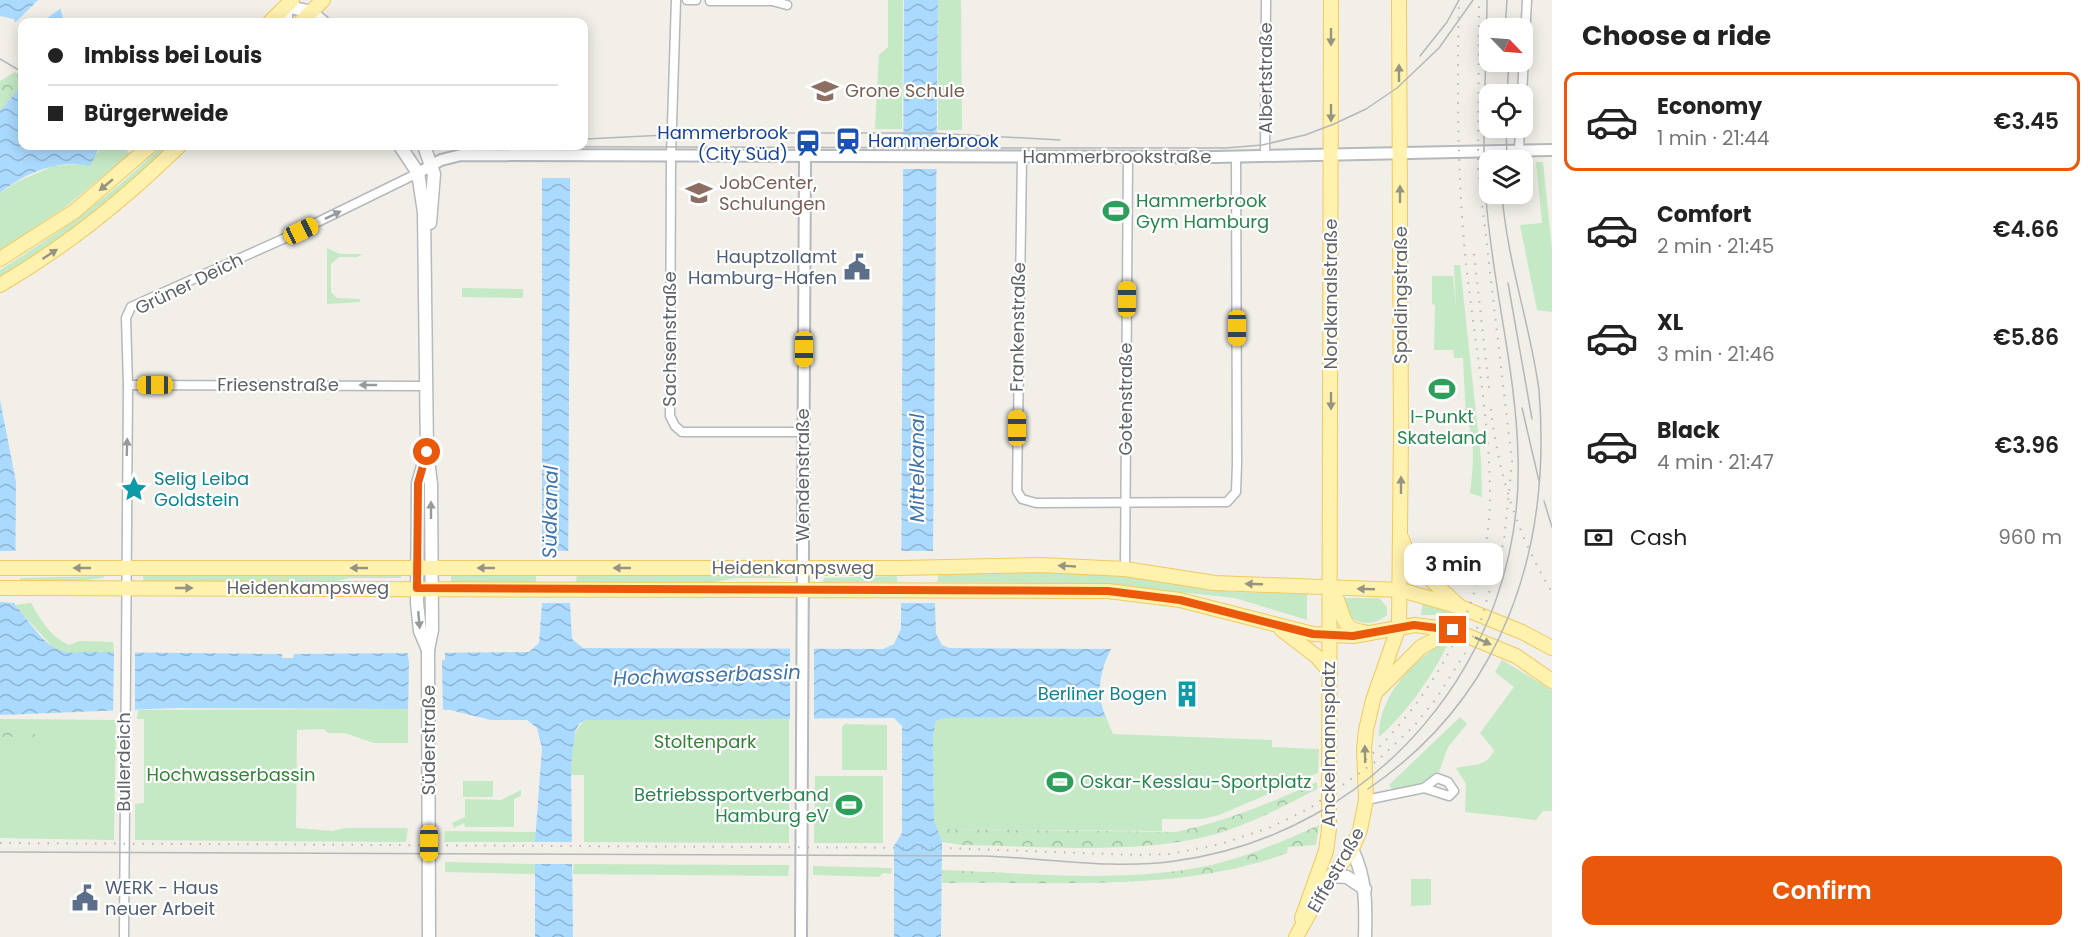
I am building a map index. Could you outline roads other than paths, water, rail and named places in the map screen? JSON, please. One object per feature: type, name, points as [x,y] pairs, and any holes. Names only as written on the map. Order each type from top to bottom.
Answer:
[{"type":"main road","points":[[289,3],[306,17],[323,0]]},
{"type":"main road","name":"Nordkanalstraße","points":[[1331,0],[1332,588]]},
{"type":"main road","name":"Spaldingstraße","points":[[1399,0],[1401,590]]},
{"type":"main road","points":[[274,18],[289,3]]},
{"type":"main road","points":[[287,18],[289,3]]},
{"type":"main road","points":[[0,259],[75,211],[145,150]]},
{"type":"main road","points":[[0,285],[54,251],[113,208],[174,150]]},
{"type":"main road","name":"Süderstraße","points":[[402,150],[418,173],[424,212],[426,258],[427,452],[431,484],[424,588],[432,630],[428,650],[429,937]]},
{"type":"main road","name":"Süderstraße","points":[[426,150],[432,164],[434,185],[426,258]]},
{"type":"main road","points":[[1401,536],[1406,549],[1460,607]]},
{"type":"main road","name":"Heidenkampsweg","points":[[0,568],[900,568],[1040,565],[1125,569],[1215,583],[1332,588]]},
{"type":"main road","name":"Heidenkampsweg","points":[[0,588],[1085,590],[1142,594],[1213,607],[1277,626],[1330,636]]},
{"type":"main road","points":[[1370,632],[1353,630],[1344,622],[1332,588],[1401,590],[1460,607],[1522,632],[1552,648]]},
{"type":"main road","name":"Anckelmannsplatz","points":[[1326,851],[1329,829],[1332,588]]},
{"type":"main road","name":"Anckelmannsplatz","points":[[1366,800],[1364,749],[1377,691],[1399,627],[1401,590]]},
{"type":"main road","points":[[1277,626],[1316,656],[1330,672]]},
{"type":"main road","points":[[1399,627],[1432,626],[1453,630],[1516,656],[1552,681]]},
{"type":"main road","name":"Anckelmannsplatz","points":[[1330,636],[1399,627]]},
{"type":"main road","points":[[1377,691],[1421,646],[1453,630]]},
{"type":"main road","name":"Eiffestraße","points":[[1296,937],[1331,876],[1352,849],[1363,823],[1366,800]]},
{"type":"main road","points":[[1352,849],[1360,866],[1365,889],[1365,937]]},
{"type":"main road","name":"Eiffestraße","points":[[1296,937],[1326,851]]},
{"type":"main road","points":[[1331,876],[1347,877],[1365,889]]},
{"type":"street","points":[[671,156],[676,0]]},
{"type":"street","points":[[687,0],[696,0]]},
{"type":"street","name":"Albertstraße","points":[[1265,155],[1266,0]]},
{"type":"street","points":[[1523,84],[1527,0]]},
{"type":"street","points":[[710,1],[772,1],[788,5]]},
{"type":"street","points":[[1519,150],[1520,138]]},
{"type":"street","name":"Hammerbrookstraße","points":[[432,164],[461,155],[1128,157],[1479,150]]},
{"type":"street","name":"Hammerbrookstraße","points":[[1533,150],[1552,150]]},
{"type":"street","name":"Sachsenstraße","points":[[671,156],[670,416],[675,426],[682,432],[803,432]]},
{"type":"street","name":"Frankenstraße","points":[[1022,157],[1017,491],[1027,502],[1126,503],[1227,502],[1236,492],[1236,156]]},
{"type":"street","name":"Wendenstraße","points":[[801,937],[805,157]]},
{"type":"street","name":"Gotenstraße","points":[[1125,569],[1128,157]]},
{"type":"street","name":"Grüner Deich","points":[[125,588],[128,385],[126,318],[131,307],[280,241],[432,164]]},
{"type":"street","name":"Friesenstraße","points":[[128,385],[427,386]]},
{"type":"street","name":"Bullerdeich","points":[[124,937],[125,588]]},
{"type":"street","points":[[1366,800],[1424,788]]},
{"type":"water","points":[[0,0],[58,0],[63,18],[18,18],[18,29],[14,19],[0,16]]},
{"type":"water","points":[[904,0],[938,0],[933,551],[936,634],[942,645],[949,648],[1111,649],[1100,682],[1101,699],[1106,717],[944,718],[936,721],[933,737],[934,820],[942,842],[941,937],[894,937],[894,846],[902,833],[902,726],[894,718],[586,720],[579,724],[575,732],[571,764],[573,937],[535,937],[535,842],[542,748],[537,728],[527,720],[491,720],[450,710],[408,709],[177,708],[0,715],[0,400],[16,482],[15,605],[44,640],[62,651],[73,653],[282,654],[282,658],[293,658],[294,654],[529,652],[539,643],[542,604],[542,178],[570,178],[568,603],[570,603],[572,639],[583,648],[883,649],[894,644],[901,629]]},
{"type":"water","points":[[18,90],[18,150],[98,150],[90,166],[67,164],[42,169],[19,180],[0,193],[0,111]]},
{"type":"tram line","points":[[1420,56],[1447,22],[1459,0]]},
{"type":"tram line","points":[[588,147],[1225,148],[1262,145],[1305,135],[1334,124],[1366,109],[1397,88],[1439,48],[1473,0]]},
{"type":"tram line","points":[[0,852],[984,856],[1128,864],[1175,861],[1248,844],[1314,815],[1374,774],[1424,724],[1466,666],[1496,601],[1514,530],[1518,456],[1516,423],[1486,198],[1484,123],[1487,0]]},
{"type":"tram line","points":[[1506,18],[1507,0]]},
{"type":"tram line","points":[[0,59],[18,70]]},
{"type":"tram line","points":[[1508,72],[1508,84]]},
{"type":"tram line","points":[[588,139],[705,133],[931,133],[1060,140]]},
{"type":"tram line","points":[[1506,138],[1507,150]]},
{"type":"tram line","points":[[1368,789],[1415,752],[1454,710],[1485,665],[1509,615],[1526,563],[1537,507],[1541,450],[1539,390],[1509,244],[1503,204]]},
{"type":"tram line","points":[[1508,283],[1532,419]]},
{"type":"tram line","points":[[1522,408],[1539,481]]},
{"type":"tram line","points":[[1544,501],[1552,527]]},
{"type":"railway","points":[[1366,760],[1416,704],[1437,674],[1455,641],[1480,571],[1487,535],[1490,497],[1487,438],[1466,263],[1459,164],[1459,0]]},
{"type":"railway","points":[[0,843],[945,848],[1136,855],[1170,854],[1221,844],[1271,827],[1310,808],[1378,760],[1414,726],[1436,699],[1465,653],[1481,620],[1504,541],[1512,462],[1478,168],[1479,0]]},
{"type":"railway","points":[[1474,254],[1489,388]]},
{"type":"railway","points":[[1491,409],[1504,481],[1511,504],[1529,549],[1552,592]]},
{"type":"place","name":"Grone Schule","points":[[825,91]]},
{"type":"place","name":"Hammerbrook","points":[[848,141]]},
{"type":"place","name":"Hammerbrook (City Süd)","points":[[808,143]]},
{"type":"place","name":"JobCenter, Schulungen","points":[[699,193]]},
{"type":"place","name":"Hammerbrook Gym Hamburg","points":[[1116,211]]},
{"type":"place","name":"Hauptzollamt Hamburg-Hafen","points":[[857,267]]},
{"type":"place","name":"I-Punkt Skateland","points":[[1442,389]]},
{"type":"place","name":"Selig Leiba Goldstein","points":[[134,489]]},
{"type":"place","name":"Berliner Bogen","points":[[1187,694]]},
{"type":"place","name":"Oskar-Kesslau-Sportplatz","points":[[1060,782]]},
{"type":"place","name":"Betriebssportverband Hamburg eV","points":[[849,805]]},
{"type":"place","name":"WERK - Haus neuer Arbeit","points":[[85,898]]},
{"type":"water label","name":"Mittelkanal","points":[[917,468]]},
{"type":"water label","name":"Südkanal","points":[[550,512]]},
{"type":"water label","name":"Hochwasserbassin","points":[[707,675]]},
{"type":"park label","name":"Stoltenpark","points":[[705,742]]},
{"type":"park label","name":"Hochwasserbassin","points":[[231,775]]}]
